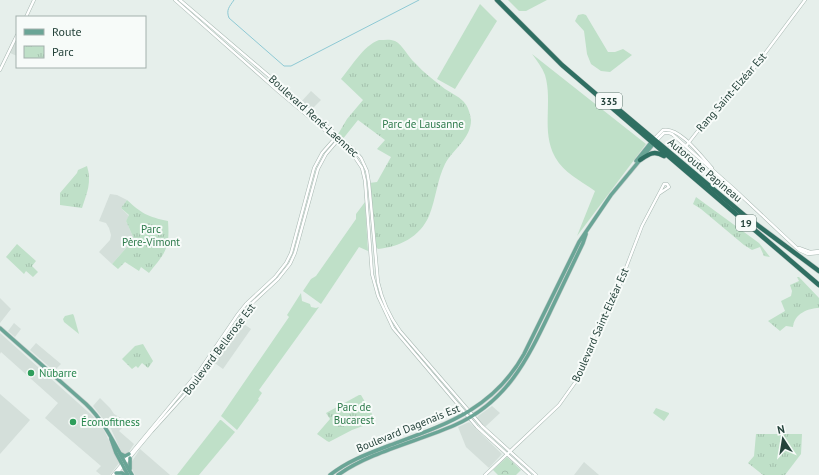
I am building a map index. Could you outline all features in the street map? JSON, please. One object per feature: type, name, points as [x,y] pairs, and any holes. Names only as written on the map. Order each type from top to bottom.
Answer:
[{"type":"highway","name":"335","points":[[497,0],[562,65],[603,97],[654,141]]},
{"type":"highway","name":"Autoroute Papineau","points":[[654,141],[673,161],[819,285]]},
{"type":"highway","name":"Autoroute Papineau","points":[[654,141],[748,218],[819,271]]},
{"type":"highway","points":[[640,160],[650,154],[655,153],[661,154],[673,161]]},
{"type":"main road","name":"Boulevard Dagenais Est","points":[[625,177],[654,141]]},
{"type":"main road","name":"Boulevard Dagenais Est","points":[[338,475],[365,460],[450,427],[469,415],[497,390],[518,365],[528,347],[579,242],[602,207],[638,158],[654,141]]},
{"type":"main road","points":[[0,328],[89,407],[109,432],[121,454],[123,464]]},
{"type":"main road","name":"Boulevard Dagenais Est","points":[[330,475],[358,458],[469,415]]},
{"type":"main road","points":[[109,432],[113,446],[130,475]]},
{"type":"main road","points":[[121,454],[130,456],[130,475]]},
{"type":"main road","points":[[115,474],[122,473],[125,475]]},
{"type":"street","points":[[26,16],[34,0]]},
{"type":"street","name":"Boulevard René-Laennec","points":[[175,0],[337,139],[357,158],[364,173],[372,274],[385,314],[393,328],[483,433],[530,475]]},
{"type":"street","name":"Boulevard René-Laennec","points":[[180,0],[337,136]]},
{"type":"street","name":"Rang Saint-Elzéar Est","points":[[687,144],[712,113],[751,72],[805,0]]},
{"type":"street","points":[[0,70],[16,37]]},
{"type":"street","points":[[654,141],[662,134],[668,133],[697,150],[717,174],[789,240],[805,253],[812,254],[819,252]]},
{"type":"street","name":"Boulevard Bellerose Est","points":[[115,474],[200,370],[246,304],[275,277],[286,263],[291,253],[314,168],[322,153],[337,139],[337,136]]},
{"type":"street","name":"Boulevard Saint-Elzéar Est","points":[[485,475],[559,405],[579,377],[594,336],[616,294],[642,226],[660,194]]},
{"type":"street","name":"Boulevard René-Laennec","points":[[469,415],[536,475]]},
{"type":"shaded area","points":[[16,40],[16,56],[10,53]]},
{"type":"shaded area","points":[[311,91],[321,100],[310,111],[300,103]]},
{"type":"shaded area","points":[[110,194],[117,195],[127,200],[121,208],[129,216],[126,221],[134,239],[112,264],[99,252],[110,240],[111,235],[106,223],[99,221]]},
{"type":"shaded area","points":[[0,298],[11,309],[0,323]]},
{"type":"shaded area","points":[[241,322],[251,329],[223,369],[212,361]]},
{"type":"shaded area","points":[[14,323],[21,329],[15,337],[8,331]]},
{"type":"shaded area","points":[[0,333],[96,419],[105,432],[119,463],[110,475],[101,475],[96,471],[101,466],[45,418],[58,403],[1,352],[0,354]]},
{"type":"shaded area","points":[[36,343],[61,364],[54,371],[30,350]]},
{"type":"shaded area","points":[[0,394],[30,420],[0,454]]},
{"type":"shaded area","points":[[100,398],[114,414],[128,422],[119,431],[134,444],[128,453],[122,453],[111,429],[93,406]]},
{"type":"shaded area","points":[[492,406],[500,413],[485,427],[477,418]]},
{"type":"shaded area","points":[[469,422],[502,454],[489,468],[466,447],[458,427]]},
{"type":"shaded area","points":[[140,449],[170,475],[135,475],[131,467],[131,463]]},
{"type":"shaded area","points":[[584,462],[599,475],[574,475]]},
{"type":"green space","points":[[508,0],[547,0],[526,11],[519,11]]},
{"type":"green space","points":[[480,4],[497,21],[455,89],[437,79]]},
{"type":"green space","points":[[578,15],[586,15],[608,52],[615,52],[623,49],[632,55],[610,72],[601,71],[591,64],[587,54],[584,31],[575,21]]},
{"type":"green space","name":"Parc de Lausanne","points":[[379,40],[391,40],[398,43],[426,74],[463,101],[466,105],[471,120],[468,133],[445,164],[440,176],[429,216],[420,230],[408,240],[394,246],[378,249],[376,247],[369,183],[377,182],[391,157],[377,149],[385,140],[358,120],[342,140],[337,136],[347,119],[363,100],[341,79],[358,57],[368,47]]},
{"type":"green space","points":[[532,54],[646,144],[577,236],[595,191],[563,168],[555,157],[549,137],[548,96],[545,75]]},
{"type":"green space","points":[[87,166],[89,182],[82,208],[60,205],[60,193],[78,170]]},
{"type":"green space","points":[[696,197],[759,243],[770,257],[764,256],[760,247],[752,250],[744,245],[693,204]]},
{"type":"green space","name":"Parc Père-Vimont","points":[[127,200],[145,214],[168,221],[168,238],[166,249],[149,273],[141,267],[139,271],[125,262],[118,269],[112,264],[134,239],[126,221],[129,215],[121,208]]},
{"type":"green space","points":[[365,202],[368,251],[359,247],[321,304],[303,291],[311,279],[316,276],[356,219],[356,214]]},
{"type":"green space","points":[[580,242],[581,242],[543,321]]},
{"type":"green space","points":[[17,244],[36,261],[32,266],[38,272],[33,277],[26,271],[24,274],[6,257]]},
{"type":"green space","points":[[797,277],[799,277],[819,298],[819,308],[810,309],[802,313],[794,322],[793,327],[786,326],[780,331],[768,321],[785,311],[781,301],[791,296],[792,291],[790,285],[799,281]]},
{"type":"green space","points":[[301,293],[302,301],[310,304],[311,307],[319,307],[259,390],[262,393],[258,399],[259,400],[237,430],[221,416],[289,317],[287,315]]},
{"type":"green space","points":[[73,314],[79,334],[64,322],[63,319],[65,316]]},
{"type":"green space","points":[[143,344],[153,361],[148,368],[142,363],[138,368],[136,366],[132,369],[122,359],[135,346]]},
{"type":"green space","name":"Parc de Bucarest","points":[[361,395],[375,419],[374,422],[352,430],[329,442],[317,434],[330,419],[326,413]]},
{"type":"green space","points":[[656,408],[669,413],[664,421],[653,413]]},
{"type":"green space","points":[[220,420],[235,432],[199,475],[177,475]]},
{"type":"green space","points":[[756,434],[802,434],[801,454],[785,475],[763,475],[748,463],[754,456]]},
{"type":"green space","points":[[507,457],[521,470],[516,475],[498,475],[493,470]]},
{"type":"waterway","points":[[234,0],[228,9],[229,18],[284,66],[291,66],[419,0]]},
{"type":"place","name":"Nūbarre","points":[[31,373]]},
{"type":"place","name":"Éconofitness","points":[[73,422]]}]
